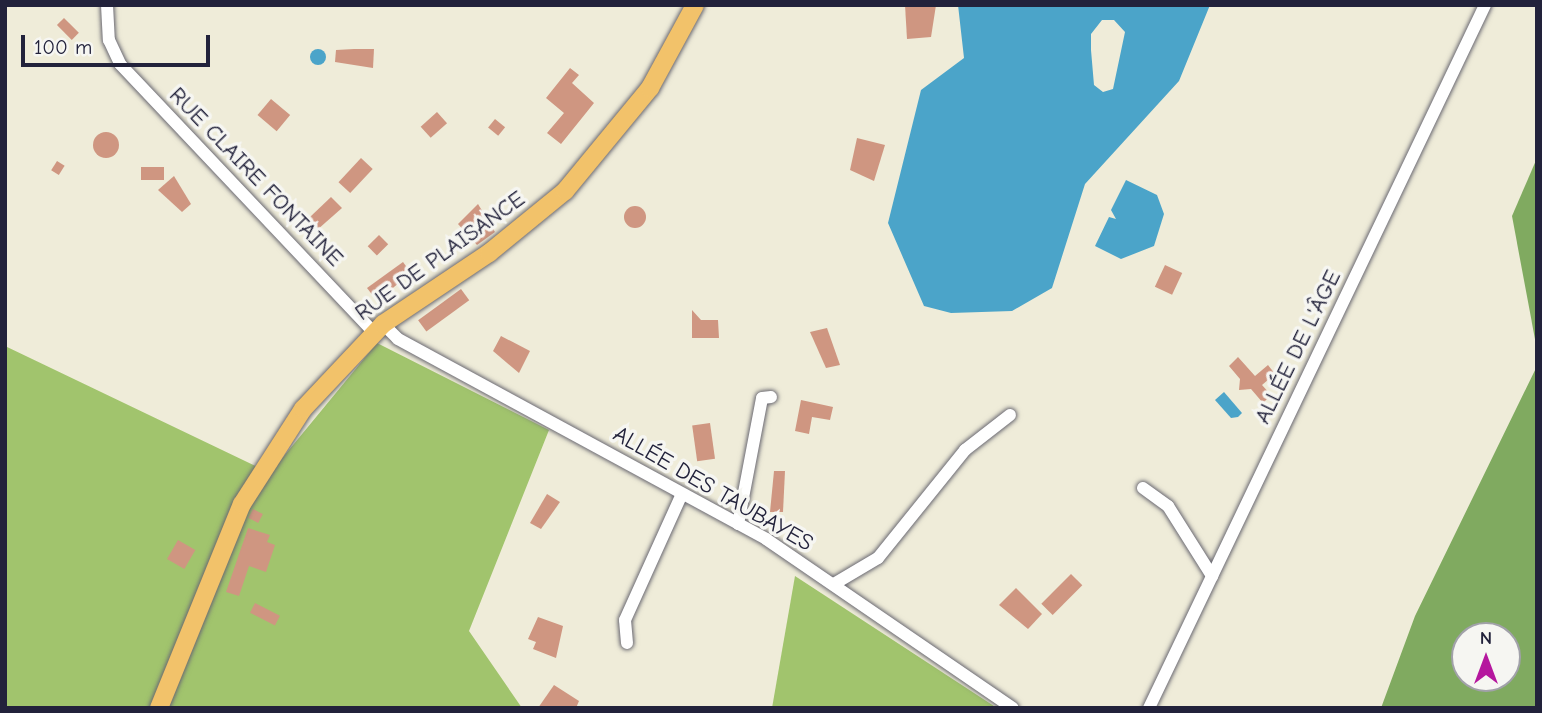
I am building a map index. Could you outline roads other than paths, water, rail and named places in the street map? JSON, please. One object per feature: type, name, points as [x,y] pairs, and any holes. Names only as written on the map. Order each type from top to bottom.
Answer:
[{"type":"main road","name":"RUE DE PLAISANCE","points":[[159,708],[211,573],[262,469],[303,409],[379,328],[489,253],[565,191],[650,88],[695,5]]},
{"type":"street","name":"RUE CLAIRE FONTAINE","points":[[107,5],[109,40],[120,64],[379,328]]},
{"type":"street","name":"ALLÉE DE L'ÂGE","points":[[1149,708],[1485,5]]},
{"type":"street","name":"ALLÉE DES TAUBAYES","points":[[379,328],[738,524],[834,584],[1013,708]]},
{"type":"street","points":[[738,524],[762,398],[771,397]]},
{"type":"street","points":[[834,584],[878,558],[965,450],[1010,415]]},
{"type":"street","points":[[1143,488],[1168,506],[1212,576]]},
{"type":"street","points":[[627,643],[625,620],[682,494]]},
{"type":"water","points":[[958,5],[1210,5],[1179,81],[1085,184],[1052,288],[1012,311],[951,313],[924,306],[888,223],[921,90],[964,58]],"holes":[[[1102,20],[1114,20],[1125,32],[1113,89],[1103,92],[1094,85],[1091,34]]]},
{"type":"water","points":[[318,49],[326,57],[318,65],[310,57]]},
{"type":"water","points":[[1126,180],[1157,195],[1164,214],[1154,246],[1121,259],[1095,246],[1109,217],[1116,219],[1111,210]]},
{"type":"water","points":[[1224,392],[1242,413],[1238,417],[1231,418],[1215,400]]}]
